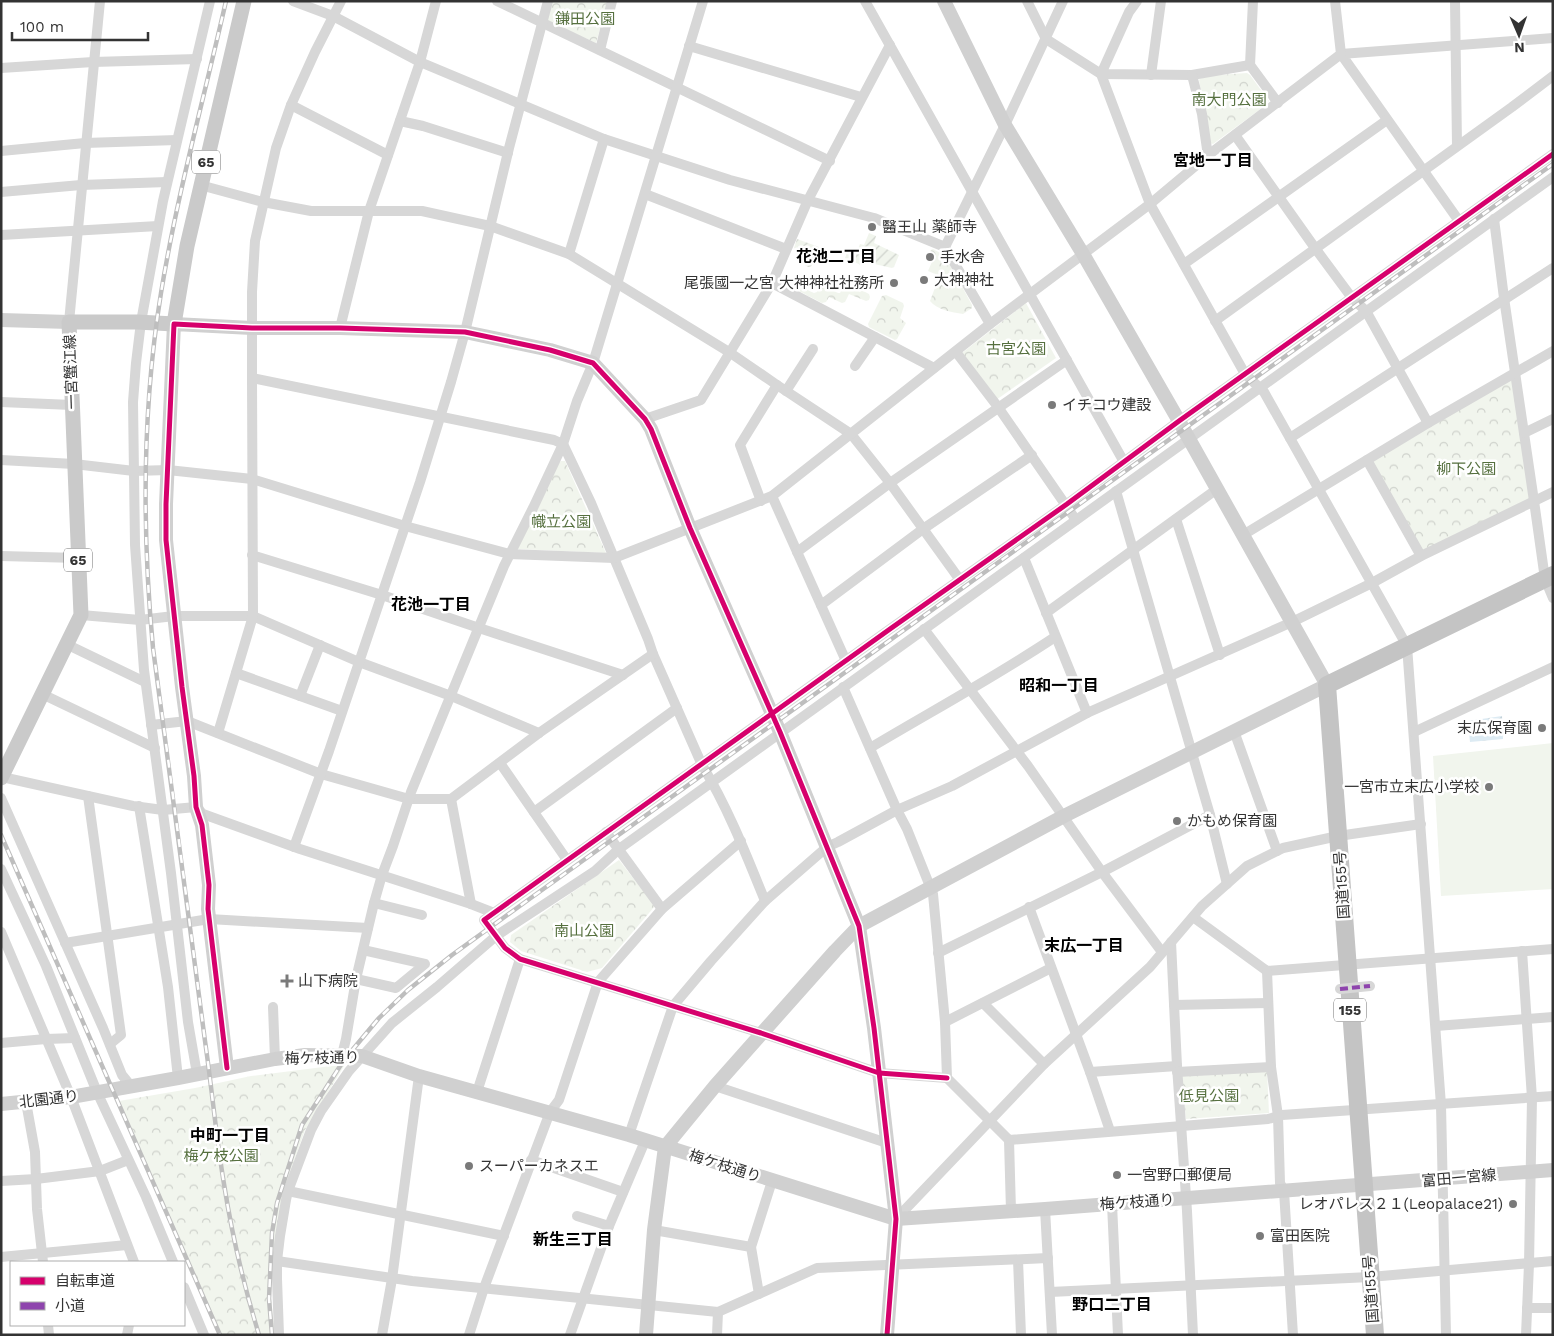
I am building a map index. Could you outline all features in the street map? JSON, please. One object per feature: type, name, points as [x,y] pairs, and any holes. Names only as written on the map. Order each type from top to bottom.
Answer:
[{"type":"highway","points":[[1327,685],[1549,577]]},
{"type":"highway","name":"国道155号","points":[[1327,685],[1374,1335]]},
{"type":"main road","name":"65","points":[[174,324],[187,246],[200,185],[244,1]]},
{"type":"main road","name":"一宮蟹江線","points":[[81,615],[69,322],[174,324]]},
{"type":"main road","points":[[2,778],[81,615]]},
{"type":"street","points":[[1,320],[69,322],[76,229],[100,1]]},
{"type":"street","points":[[197,1074],[188,1022],[140,620],[135,545],[133,402],[136,363],[158,226],[210,1]]},
{"type":"street","points":[[293,1],[333,16],[420,62],[604,139],[730,180],[874,218],[946,247],[990,324]]},
{"type":"street","points":[[218,733],[253,616],[252,292],[255,241],[276,148],[291,105],[341,1]]},
{"type":"street","points":[[340,328],[369,211],[420,62],[436,1]]},
{"type":"street","points":[[497,1],[830,161]]},
{"type":"street","points":[[294,847],[321,774],[441,417],[465,332],[508,153],[548,1]]},
{"type":"street","points":[[600,50],[612,1]]},
{"type":"street","points":[[342,1054],[356,979],[382,875],[409,799],[509,554],[533,508],[562,444],[593,363],[703,1]]},
{"type":"street","points":[[865,1],[1124,462]]},
{"type":"street","points":[[646,1335],[654,1230],[665,1147],[761,1033],[859,926],[1064,816],[1327,685],[1083,254],[1005,125],[944,1]]},
{"type":"street","points":[[1027,1],[1046,39],[1101,74],[1192,74],[1250,65]]},
{"type":"street","points":[[946,247],[1063,1]]},
{"type":"street","points":[[1151,75],[1161,1]]},
{"type":"street","points":[[1253,1],[1250,65],[1278,102]]},
{"type":"street","points":[[1335,1],[1341,54],[1459,221]]},
{"type":"street","points":[[1455,1],[1457,146]]},
{"type":"street","points":[[1133,2],[1101,74],[1150,204],[1245,374],[1264,392],[1407,646],[1436,1026],[1443,1179],[1446,1335]]},
{"type":"street","points":[[1,460],[134,470],[168,470],[252,479],[405,526],[509,554],[614,558],[772,496],[990,324],[1150,204],[1211,153],[1341,54],[1553,38]]},
{"type":"street","points":[[645,419],[701,400],[772,283],[808,200],[890,45]]},
{"type":"street","points":[[689,46],[861,97]]},
{"type":"street","points":[[1,68],[93,62],[197,59]]},
{"type":"street","points":[[1192,74],[1202,114],[1207,149],[1211,153]]},
{"type":"street","points":[[1215,321],[1553,76]]},
{"type":"street","points":[[291,105],[388,155]]},
{"type":"street","points":[[1184,264],[1387,120]]},
{"type":"street","points":[[400,121],[423,126],[508,153]]},
{"type":"street","points":[[1236,134],[1315,248],[1352,298],[1366,311],[1428,423]]},
{"type":"street","points":[[569,254],[604,139]]},
{"type":"street","points":[[1,151],[85,143],[178,140]]},
{"type":"street","points":[[1011,1211],[1008,1140],[947,1078],[879,1072],[761,1033],[520,959],[505,948],[484,920],[1553,154]]},
{"type":"street","points":[[279,1335],[276,1279],[280,1236],[288,1190],[311,1130],[321,1111],[362,1056],[392,1023],[437,988],[496,936],[595,871],[619,849],[780,732],[1553,177]]},
{"type":"street","points":[[1,192],[81,185],[167,182]]},
{"type":"street","points":[[200,185],[263,202],[311,211],[422,211],[490,226],[569,254],[618,282],[729,352],[851,434],[890,483],[960,580]]},
{"type":"street","points":[[645,194],[786,249]]},
{"type":"street","points":[[1494,219],[1514,373],[1534,501],[1553,598]]},
{"type":"street","points":[[1,234],[158,226]]},
{"type":"street","points":[[1290,438],[1553,268]]},
{"type":"street","points":[[772,283],[934,368]]},
{"type":"street","points":[[227,1068],[208,909],[209,885],[202,825],[196,807],[166,540],[174,324],[252,328],[340,328],[465,332],[550,350],[593,363],[645,419],[651,429],[690,528],[780,732],[859,926],[879,1072],[896,1219],[887,1335]]},
{"type":"street","points":[[855,366],[875,336]]},
{"type":"street","points":[[761,501],[740,445],[781,388],[813,349]]},
{"type":"street","points":[[1243,535],[1428,423],[1553,351]]},
{"type":"street","points":[[956,352],[998,407],[1067,504],[1076,520]]},
{"type":"street","points":[[797,552],[890,483],[1067,360]]},
{"type":"street","points":[[252,378],[554,440],[562,444],[591,503],[648,639],[652,654],[702,765],[741,842],[765,900]]},
{"type":"street","points":[[1,402],[72,404]]},
{"type":"street","points":[[1524,433],[1553,419]]},
{"type":"street","points":[[821,605],[923,529],[1032,455]]},
{"type":"street","points":[[1367,460],[1421,556]]},
{"type":"street","points":[[1046,614],[1217,489]]},
{"type":"street","points":[[1116,491],[1210,815],[1227,884]]},
{"type":"street","points":[[629,1135],[673,1006],[765,900],[827,847],[897,810],[952,786],[1088,713],[1292,622],[1421,556],[1553,492]]},
{"type":"street","points":[[772,496],[846,661]]},
{"type":"street","points":[[1176,519],[1220,654]]},
{"type":"street","points":[[1,556],[78,558]]},
{"type":"street","points":[[252,556],[382,595],[623,675]]},
{"type":"street","points":[[1024,558],[1088,713]]},
{"type":"street","points":[[81,615],[140,620],[174,616],[253,616],[320,646],[451,696],[538,733]]},
{"type":"street","points":[[924,629],[1017,752],[1102,872],[1162,952]]},
{"type":"street","points":[[870,748],[968,689],[1010,667],[1055,637]]},
{"type":"street","points":[[66,644],[146,682]]},
{"type":"street","points":[[300,696],[320,646]]},
{"type":"street","points":[[151,724],[187,721],[321,774],[409,799],[451,799],[538,733],[652,654]]},
{"type":"street","points":[[1414,732],[1553,667]]},
{"type":"street","points":[[236,673],[342,711]]},
{"type":"street","points":[[843,687],[931,886],[945,1022],[947,1078]]},
{"type":"street","points":[[42,694],[155,748]]},
{"type":"street","points":[[534,812],[677,708]]},
{"type":"street","points":[[1234,731],[1277,851]]},
{"type":"street","points":[[500,763],[567,860]]},
{"type":"street","points":[[2,778],[163,810],[196,807]]},
{"type":"street","points":[[88,796],[122,1035],[110,1044]]},
{"type":"street","points":[[1,798],[122,1075],[131,1086]]},
{"type":"street","points":[[451,799],[471,904]]},
{"type":"street","points":[[139,806],[168,987],[178,1078]]},
{"type":"street","points":[[196,807],[203,814],[294,847],[494,913]]},
{"type":"street","points":[[938,953],[1102,872],[1210,815]]},
{"type":"street","points":[[896,1219],[1044,1064],[1150,967],[1202,906],[1247,866],[1283,848],[1338,836],[1421,824]]},
{"type":"street","points":[[606,832],[662,909]]},
{"type":"street","points":[[469,1335],[484,1288],[531,1160],[550,1112],[559,1100],[598,982],[662,909],[741,842]]},
{"type":"street","points":[[1,869],[46,966],[97,1092],[173,1261]]},
{"type":"street","points":[[374,903],[422,915]]},
{"type":"street","points":[[1029,907],[1110,1131]]},
{"type":"street","points":[[1193,917],[1267,971],[1553,949]]},
{"type":"street","points":[[65,943],[209,919],[368,928]]},
{"type":"street","points":[[1,932],[71,1097],[134,1261]]},
{"type":"street","points":[[1171,942],[1192,1335]]},
{"type":"street","points":[[356,979],[396,988],[425,964],[363,950]]},
{"type":"street","points":[[1522,951],[1532,1098],[1526,1335]]},
{"type":"street","points":[[478,1092],[520,959]]},
{"type":"street","points":[[945,1022],[1051,968]]},
{"type":"street","points":[[1267,971],[1271,1067],[1278,1116],[1280,1183],[1284,1191],[1293,1335]]},
{"type":"street","points":[[1340,989],[1370,986]]},
{"type":"street","points":[[983,1002],[1044,1064]]},
{"type":"street","points":[[1174,1005],[1268,1003]]},
{"type":"street","points":[[273,1007],[275,1059]]},
{"type":"street","points":[[1436,1026],[1553,1017]]},
{"type":"street","points":[[1,1043],[75,1038]]},
{"type":"street","name":"梅ケ枝通り","points":[[97,1092],[275,1059],[306,1055],[342,1054],[362,1056],[419,1076],[629,1135],[896,1219],[1045,1210],[1364,1185]]},
{"type":"street","points":[[1090,1072],[1271,1067]]},
{"type":"street","points":[[382,1335],[392,1278],[419,1076]]},
{"type":"street","points":[[715,1086],[887,1143]]},
{"type":"street","name":"北園通り","points":[[1,1104],[71,1097],[97,1092]]},
{"type":"street","points":[[1008,1140],[1268,1119],[1278,1116],[1553,1096]]},
{"type":"street","points":[[26,1102],[35,1152],[43,1258]]},
{"type":"street","points":[[570,1335],[608,1226],[645,1140]]},
{"type":"street","points":[[1,1181],[36,1179],[100,1171],[128,1160]]},
{"type":"street","points":[[531,1160],[623,1192]]},
{"type":"street","name":"富田一宮線","points":[[1364,1185],[1553,1170]]},
{"type":"street","points":[[759,1294],[751,1247],[772,1181]]},
{"type":"street","points":[[288,1190],[504,1236]]},
{"type":"street","points":[[1112,1204],[1118,1335]]},
{"type":"street","points":[[1045,1210],[1052,1335]]},
{"type":"street","points":[[577,1216],[608,1226]]},
{"type":"street","points":[[654,1230],[751,1247]]},
{"type":"street","points":[[1,1257],[43,1258],[127,1245]]},
{"type":"street","points":[[278,1261],[392,1278],[718,1312],[817,1268],[1048,1258]]},
{"type":"street","points":[[1018,1260],[1021,1335]]},
{"type":"street","points":[[1050,1292],[1370,1277],[1553,1261]]},
{"type":"street","points":[[185,1289],[204,1335]]},
{"type":"street","points":[[1527,1308],[1553,1308]]},
{"type":"street","points":[[716,1335],[718,1312]]},
{"type":"green space","name":"鎌田公園","points":[[552,1],[608,1],[596,43],[547,21]]},
{"type":"green space","name":"南大門公園","points":[[1247,73],[1269,101],[1213,144],[1210,143],[1199,80],[1202,76]]},
{"type":"green space","points":[[869,233],[876,236],[874,243],[899,255],[894,267],[870,263],[861,265],[845,258],[848,251],[856,254],[860,244],[864,245]]},
{"type":"green space","points":[[797,239],[819,247],[820,250],[811,267],[798,261],[802,252],[794,248]]},
{"type":"green space","points":[[933,249],[944,255],[956,276],[948,279],[928,271],[934,257],[929,254]]},
{"type":"green space","points":[[825,278],[831,281],[830,289],[838,293],[848,283],[869,294],[869,300],[866,301],[849,294],[845,302],[842,303],[829,297],[826,302],[822,303],[799,291],[801,287],[814,293],[817,292]]},
{"type":"green space","points":[[959,281],[972,305],[972,308],[963,314],[941,309],[930,301],[936,285]]},
{"type":"green space","points":[[886,295],[903,303],[904,306],[900,318],[906,323],[895,340],[869,327],[868,324],[882,296]]},
{"type":"green space","name":"古宮公園","points":[[1026,303],[1056,358],[996,400],[962,353]]},
{"type":"green space","name":"柳下公園","points":[[1513,374],[1533,500],[1422,555],[1369,460]]},
{"type":"green space","name":"幟立公園","points":[[561,461],[565,461],[606,553],[517,549],[557,465]]},
{"type":"green space","points":[[1553,743],[1553,889],[1441,896],[1433,756]]},
{"type":"green space","name":"南山公園","points":[[619,860],[655,906],[602,968],[587,972],[521,951],[510,942],[511,935]]},
{"type":"green space","name":"梅ケ枝公園","points":[[344,1066],[305,1130],[286,1184],[272,1272],[271,1298],[275,1335],[221,1335],[119,1101],[251,1076]]},
{"type":"green space","name":"低見公園","points":[[1267,1071],[1269,1113],[1186,1119],[1182,1076]]},
{"type":"water","points":[[1502,716],[1503,739],[1470,742],[1468,721]]},
{"type":"railway","points":[[226,1],[183,183],[161,293],[150,381],[147,426],[147,559],[153,648],[219,1149],[227,1203],[243,1279],[259,1335]]},
{"type":"railway","points":[[272,1335],[269,1299],[272,1233],[277,1203],[302,1125],[344,1060],[379,1018],[408,990],[452,955],[528,900],[1553,164]]},
{"type":"railway","points":[[1,835],[220,1335]]},
{"type":"marked path","points":[[1340,989],[1370,986]]},
{"type":"cycle path","points":[[947,1078],[879,1073],[761,1033],[520,959],[505,948],[484,920],[1553,154]]},
{"type":"cycle path","points":[[227,1068],[208,909],[209,885],[202,825],[196,807],[166,540],[174,324],[252,328],[340,328],[465,332],[550,350],[593,363],[645,419],[651,429],[690,528],[780,732],[859,926],[874,1028],[896,1219],[887,1335]]},
{"type":"place","name":"醫王山 薬師寺","points":[[872,227]]},
{"type":"place","name":"手水舎","points":[[930,257]]},
{"type":"place","name":"大神神社","points":[[924,280]]},
{"type":"place","name":"尾張國一之宮 大神神社社務所","points":[[894,283]]},
{"type":"place","name":"イチコウ建設","points":[[1052,405]]},
{"type":"place","name":"末広保育園","points":[[1542,728]]},
{"type":"place","name":"一宮市立末広小学校","points":[[1489,787]]},
{"type":"place","name":"かもめ保育園","points":[[1177,821]]},
{"type":"place","name":"山下病院","points":[[287,981]]},
{"type":"place","name":"スーパーカネスエ","points":[[469,1166]]},
{"type":"place","name":"一宮野口郵便局","points":[[1117,1175]]},
{"type":"place","name":"レオパレス２１(Leopalace21)","points":[[1513,1204]]},
{"type":"place","name":"富田医院","points":[[1260,1236]]},
{"type":"district","name":"宮地一丁目","points":[[1213,160]]},
{"type":"district","name":"花池二丁目","points":[[836,256]]},
{"type":"district","name":"花池一丁目","points":[[431,604]]},
{"type":"district","name":"昭和一丁目","points":[[1059,685]]},
{"type":"district","name":"末広一丁目","points":[[1084,945]]},
{"type":"district","name":"中町一丁目","points":[[230,1135]]},
{"type":"district","name":"新生三丁目","points":[[573,1239]]},
{"type":"district","name":"野口二丁目","points":[[1112,1304]]}]
